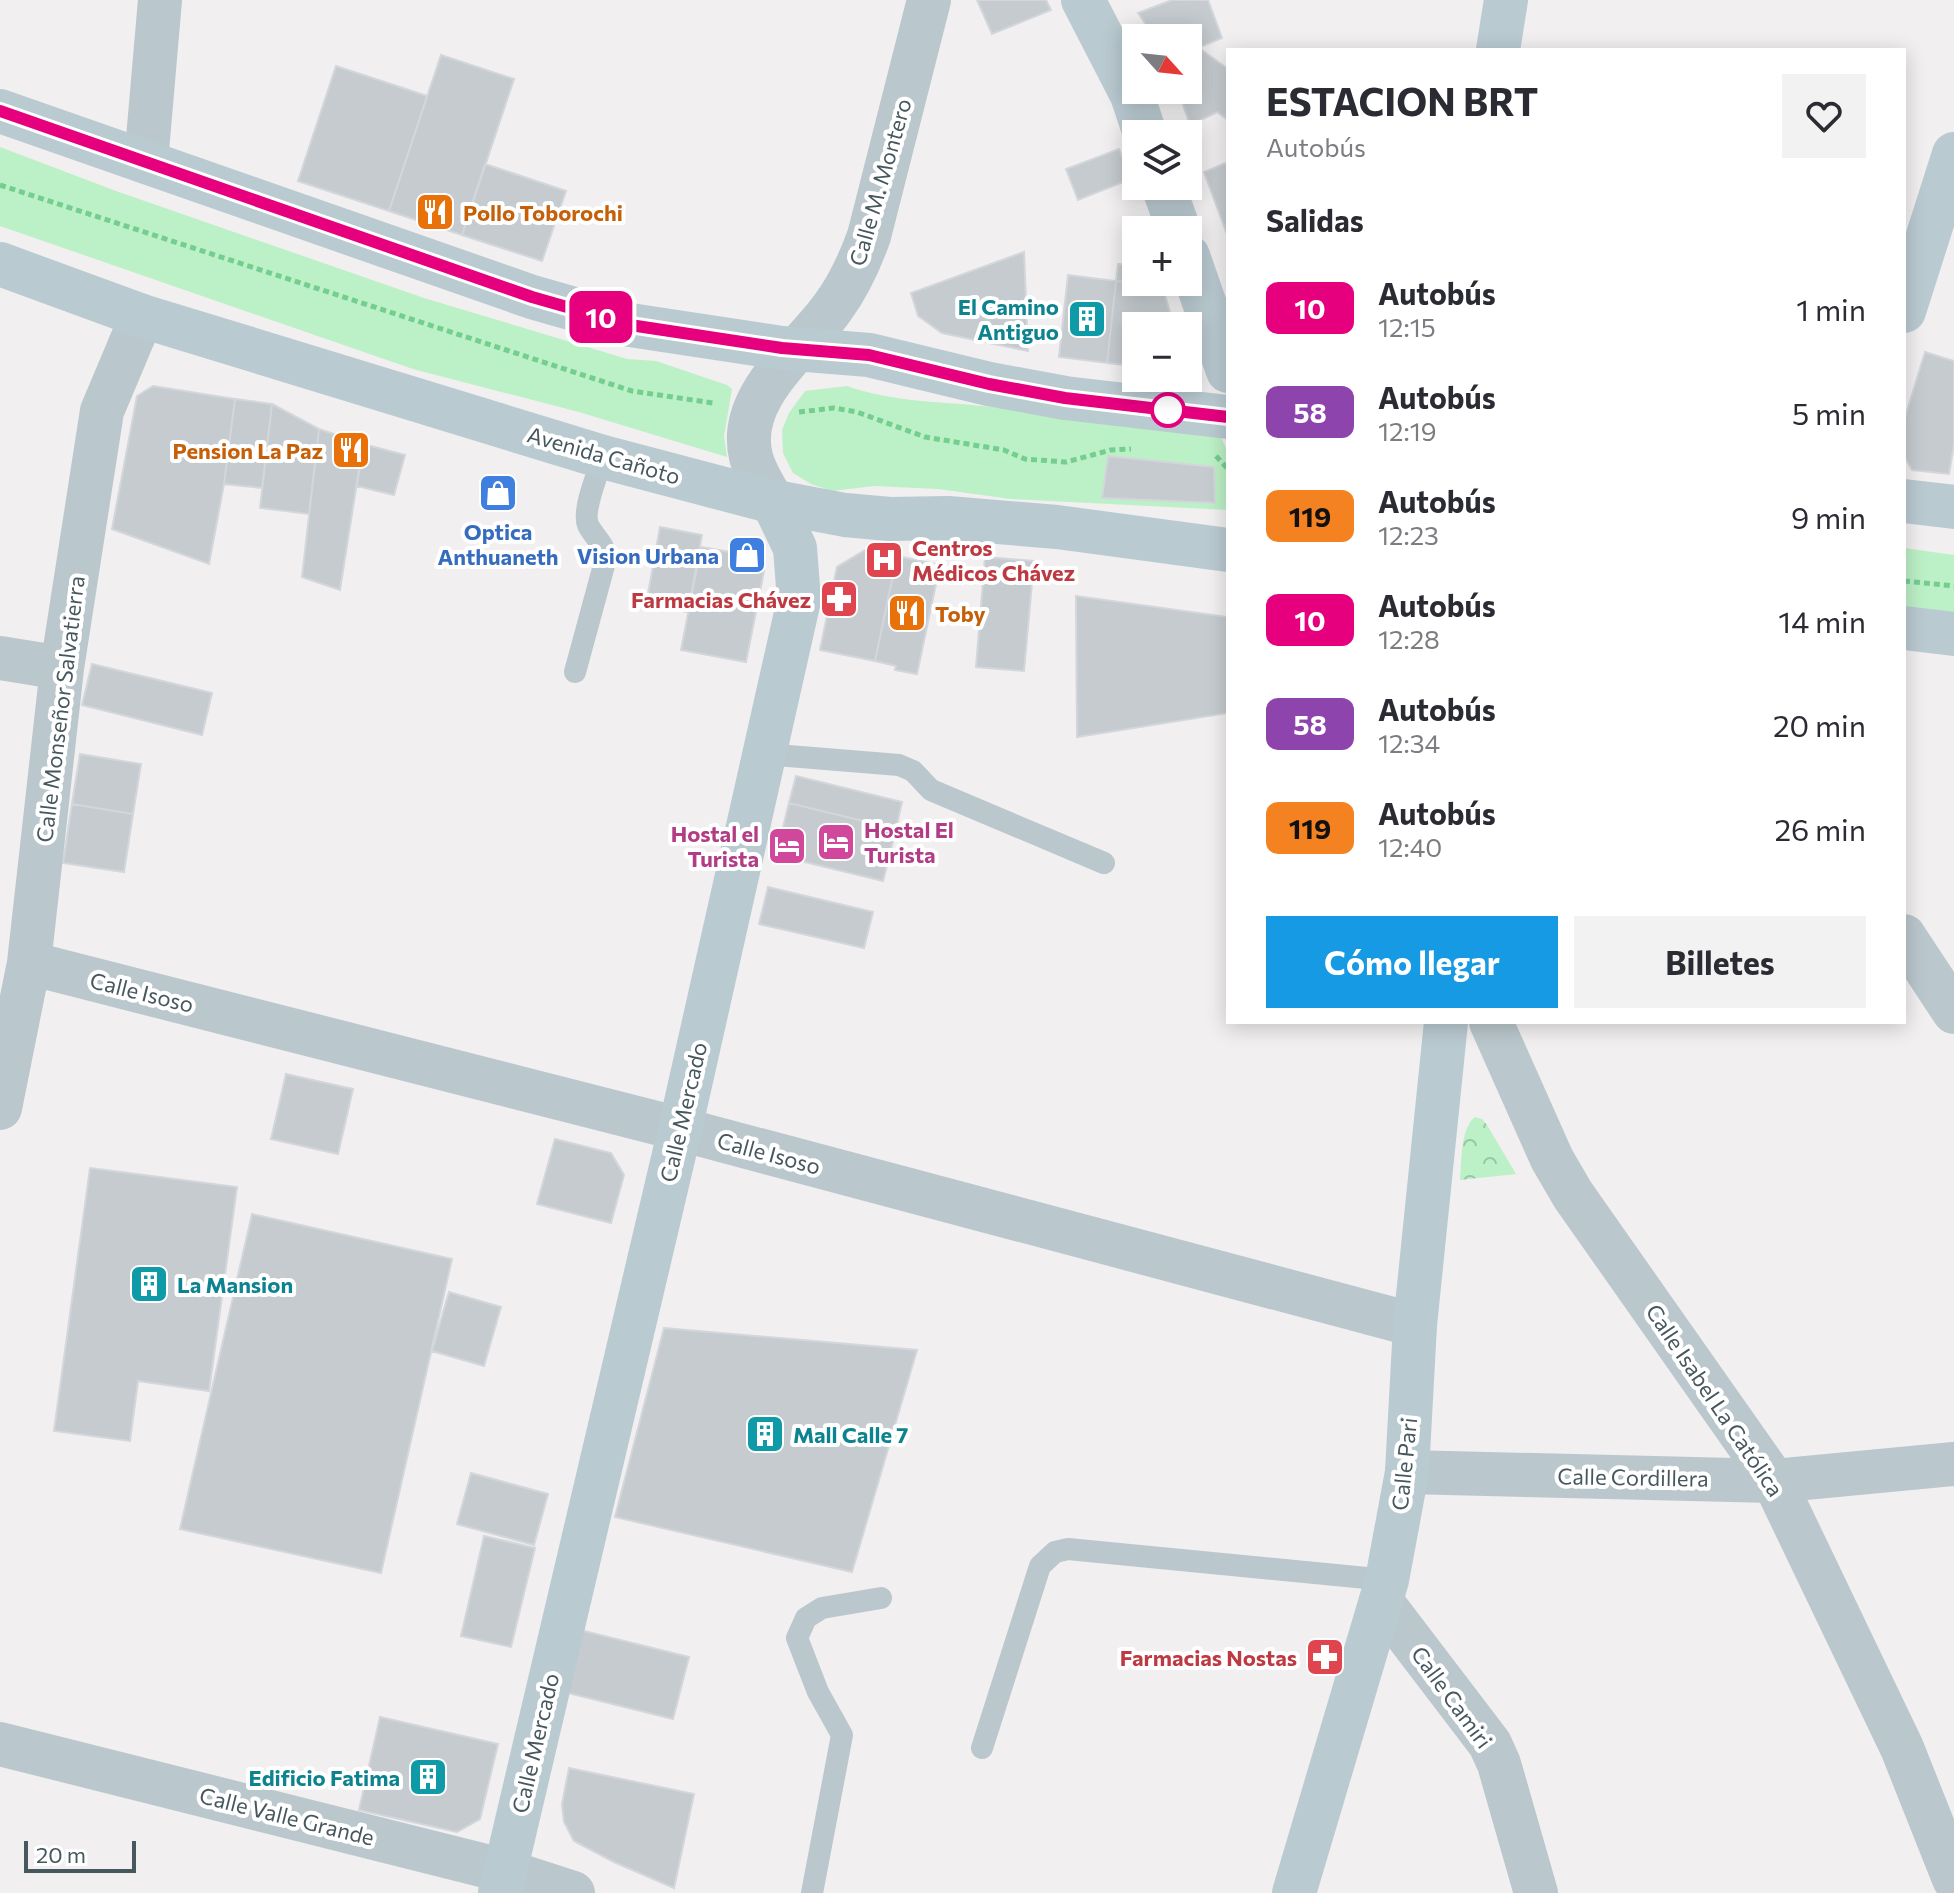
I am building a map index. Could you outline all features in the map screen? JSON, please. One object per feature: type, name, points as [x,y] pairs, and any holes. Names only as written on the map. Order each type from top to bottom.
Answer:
[{"type":"street","name":"Calle M. Montero","points":[[799,349],[833,308],[855,273],[869,236],[929,0]]},
{"type":"street","points":[[1083,0],[1132,95],[1140,120]]},
{"type":"street","points":[[1498,48],[1506,0]]},
{"type":"street","points":[[146,162],[158,3]]},
{"type":"street","points":[[0,111],[532,297],[616,321],[799,349],[869,355],[989,384],[1065,398],[1226,417]]},
{"type":"street","points":[[1906,305],[1954,154]]},
{"type":"street","name":"Avenida Cañoto","points":[[0,264],[142,316],[603,457],[773,502],[845,515],[890,519],[948,518],[1057,527],[1226,550]]},
{"type":"street","points":[[1202,296],[1226,365]]},
{"type":"street","name":"Calle Monseñor Salvatierra","points":[[0,1108],[29,963],[62,668],[102,411],[142,316]]},
{"type":"street","name":"Calle Mercado","points":[[503,1882],[680,1129],[799,600],[795,548],[751,458],[749,440],[762,389],[799,349]]},
{"type":"street","points":[[1906,501],[1954,507]]},
{"type":"street","points":[[1906,628],[1954,634]]},
{"type":"street","points":[[0,658],[62,668]]},
{"type":"street","points":[[1906,939],[1954,1012]]},
{"type":"street","name":"Calle Isoso","points":[[29,963],[680,1129],[1415,1325]]},
{"type":"street","name":"Calle Pari","points":[[1294,1893],[1384,1591],[1407,1472],[1415,1325],[1446,1024]]},
{"type":"street","name":"Calle Isabel La Católica","points":[[1492,1024],[1552,1159],[1573,1195],[1774,1481],[1902,1748],[1954,1879]]},
{"type":"street","name":"Calle Cordillera","points":[[1407,1472],[1774,1481],[1954,1464]]},
{"type":"street","name":"Calle Camiri","points":[[1384,1591],[1490,1744],[1499,1764],[1536,1893]]},
{"type":"street","name":"Calle Valle Grande","points":[[0,1744],[503,1882],[573,1893]]},
{"type":"lane","points":[[575,672],[606,558],[605,549],[585,515],[603,457]]},
{"type":"lane","points":[[764,754],[899,765],[913,771],[931,790],[1104,863]]},
{"type":"lane","points":[[982,1748],[1040,1566],[1055,1552],[1081,1550],[1384,1591]]},
{"type":"lane","points":[[812,1893],[842,1735],[818,1692],[797,1638],[806,1618],[822,1608],[881,1598]]},
{"type":"path","points":[[1906,581],[1954,586]]},
{"type":"green space","points":[[0,147],[116,191],[424,298],[627,359],[656,361],[727,385],[732,389],[724,436],[727,457],[579,412],[413,369],[0,226]]},
{"type":"green space","points":[[847,386],[901,399],[1020,410],[1221,437],[1226,448],[1226,510],[1011,499],[938,489],[874,486],[832,491],[811,484],[793,473],[783,453],[782,430],[789,413],[805,391]]},
{"type":"green space","points":[[1906,548],[1954,555],[1954,614],[1906,607]]},
{"type":"green space","points":[[1475,1117],[1487,1125],[1516,1174],[1460,1180],[1464,1137]]},
{"type":"building","points":[[977,0],[1046,0],[1051,10],[992,34]]},
{"type":"building","points":[[1172,0],[1208,0],[1222,38],[1202,46],[1202,24],[1145,24],[1138,13]]},
{"type":"building","points":[[1202,50],[1226,68],[1226,119],[1217,112],[1200,120],[1188,120],[1183,104],[1202,104]]},
{"type":"building","points":[[441,55],[514,79],[462,235],[389,211]]},
{"type":"building","points":[[336,66],[427,96],[389,211],[298,181]]},
{"type":"building","points":[[1119,149],[1122,183],[1078,200],[1066,169]]},
{"type":"building","points":[[1226,163],[1226,232],[1204,172]]},
{"type":"building","points":[[485,164],[566,191],[542,261],[462,235]]},
{"type":"building","points":[[1024,252],[1028,351],[942,333],[918,316],[911,293]]},
{"type":"building","points":[[1118,264],[1122,264],[1122,282],[1116,281]]},
{"type":"building","name":"El Camino Antiguo","points":[[1068,275],[1116,281],[1107,363],[1059,357]]},
{"type":"building","points":[[1116,281],[1122,282],[1122,296],[1165,296],[1170,312],[1122,312],[1122,365],[1107,363]]},
{"type":"building","points":[[1925,352],[1954,361],[1954,444],[1949,474],[1912,470],[1906,460],[1906,414]]},
{"type":"building","points":[[153,386],[235,399],[209,564],[112,529],[137,396]]},
{"type":"building","points":[[235,399],[272,404],[262,488],[224,484]]},
{"type":"building","points":[[272,404],[319,429],[309,514],[260,508]]},
{"type":"building","points":[[319,429],[363,444],[340,590],[302,577]]},
{"type":"building","points":[[363,444],[405,455],[394,495],[357,486]]},
{"type":"building","points":[[1108,456],[1214,467],[1215,503],[1102,498]]},
{"type":"building","points":[[660,527],[702,535],[688,612],[646,605]]},
{"type":"building","points":[[701,547],[747,555],[764,571],[746,662],[681,650]]},
{"type":"building","points":[[865,550],[897,556],[875,661],[820,650],[837,567]]},
{"type":"building","name":"Toby","points":[[897,556],[940,565],[917,674],[895,670],[896,666],[875,661]]},
{"type":"building","points":[[985,557],[1034,561],[1024,671],[976,667]]},
{"type":"building","points":[[1076,596],[1226,617],[1226,713],[1077,737]]},
{"type":"building","points":[[92,664],[212,693],[202,735],[82,705]]},
{"type":"building","points":[[80,754],[141,764],[133,814],[72,804]]},
{"type":"building","points":[[796,776],[902,802],[896,829],[789,803]]},
{"type":"building","name":"Hostal El Turista","points":[[789,803],[896,829],[883,881],[776,855]]},
{"type":"building","points":[[72,804],[133,814],[124,872],[63,863]]},
{"type":"building","points":[[768,887],[873,912],[864,948],[759,924]]},
{"type":"building","points":[[286,1074],[353,1089],[338,1154],[271,1139]]},
{"type":"building","points":[[555,1139],[611,1153],[624,1175],[611,1223],[537,1204]]},
{"type":"building","name":"La Mansion","points":[[90,1168],[237,1187],[209,1391],[138,1381],[130,1441],[54,1431]]},
{"type":"building","points":[[252,1214],[452,1259],[381,1573],[180,1529]]},
{"type":"building","points":[[449,1292],[501,1307],[484,1366],[432,1351]]},
{"type":"building","name":"Mall Calle 7","points":[[664,1328],[917,1350],[852,1572],[615,1517]]},
{"type":"building","points":[[471,1473],[548,1494],[534,1545],[457,1524]]},
{"type":"building","points":[[484,1536],[535,1548],[511,1647],[461,1636]]},
{"type":"building","points":[[576,1629],[689,1657],[673,1719],[560,1691]]},
{"type":"building","name":"Edificio Fatima","points":[[380,1717],[498,1744],[480,1819],[457,1832],[359,1810]]},
{"type":"building","points":[[569,1768],[694,1794],[674,1888],[574,1841],[564,1822],[562,1804]]},
{"type":"bus line","name":"10","points":[[0,111],[532,297],[630,325],[782,348],[869,355],[989,384],[1065,398],[1226,417]]},
{"type":"place","name":"Pollo Toborochi","points":[[435,212]]},
{"type":"place","name":"El Camino Antiguo","points":[[1087,319]]},
{"type":"place","name":"Pension La Paz","points":[[351,450]]},
{"type":"place","name":"Optica Anthuaneth","points":[[498,493]]},
{"type":"place","name":"Vision Urbana","points":[[747,555]]},
{"type":"place","name":"Centros Médicos Chávez","points":[[884,560]]},
{"type":"place","name":"Farmacias Chávez","points":[[839,599]]},
{"type":"place","name":"Toby","points":[[907,613]]},
{"type":"place","name":"Hostal El Turista","points":[[836,842]]},
{"type":"place","name":"Hostal el Turista","points":[[787,846]]},
{"type":"place","name":"La Mansion","points":[[149,1284]]},
{"type":"place","name":"Mall Calle 7","points":[[765,1434]]},
{"type":"place","name":"Farmacias Nostas","points":[[1325,1657]]},
{"type":"place","name":"Edificio Fatima","points":[[428,1777]]}]
